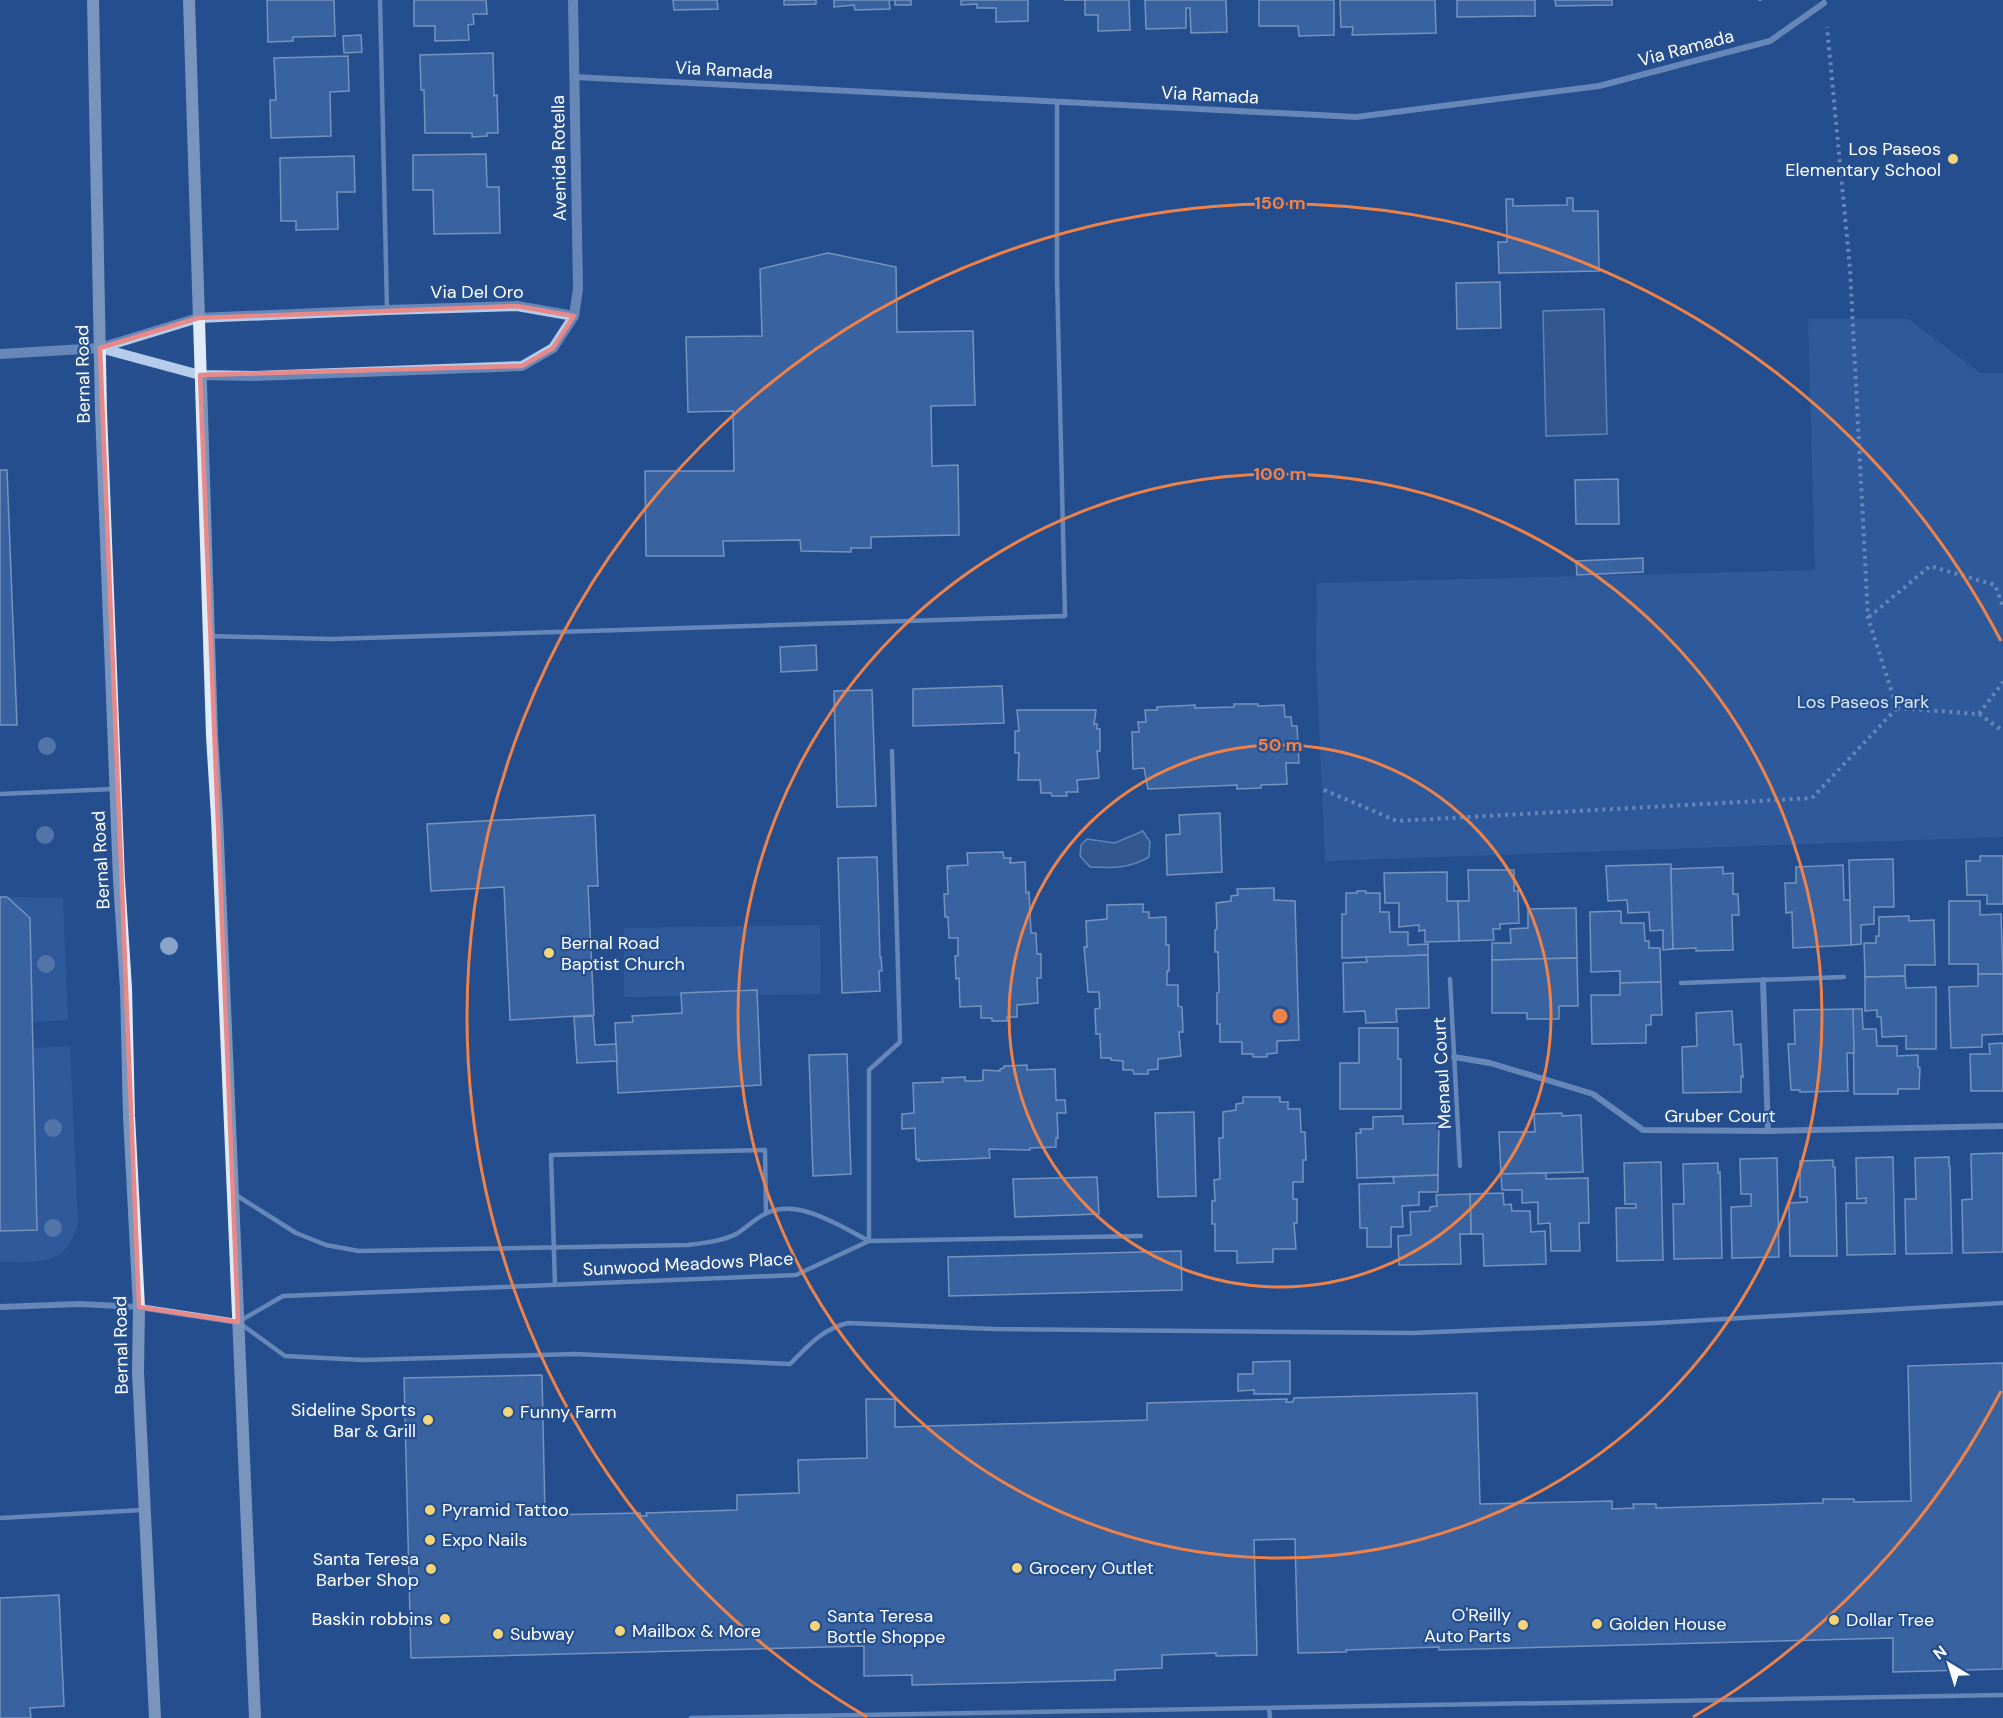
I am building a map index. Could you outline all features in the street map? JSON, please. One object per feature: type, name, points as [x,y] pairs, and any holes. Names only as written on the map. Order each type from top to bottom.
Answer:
[{"type":"main road","name":"Bernal Road","points":[[93,0],[100,348],[116,788],[126,988],[129,1116],[139,1307],[138,1372],[155,1718]]},
{"type":"main road","points":[[189,0],[209,636],[255,1718]]},
{"type":"street","name":"Avenida Rotella","points":[[573,0],[578,289],[574,316]]},
{"type":"street","name":"Via Ramada","points":[[574,77],[1356,117],[1599,86],[1770,41],[1824,3]]},
{"type":"street","name":"Via Del Oro","points":[[0,354],[100,348],[198,318],[517,306],[574,316],[553,348],[522,366],[254,376],[200,375],[100,348]]},
{"type":"street","points":[[1763,980],[1768,1131]]},
{"type":"street","name":"Gruber Court","points":[[1454,1057],[1490,1063],[1593,1094],[1643,1130],[1768,1131],[2003,1126]]},
{"type":"street","points":[[0,1307],[79,1304],[139,1307],[238,1322]]},
{"type":"lane","points":[[380,0],[387,310]]},
{"type":"lane","points":[[209,636],[332,639],[1065,616],[1057,277],[1057,102]]},
{"type":"lane","points":[[892,751],[900,1042],[868,1070],[869,1241],[1141,1236]]},
{"type":"lane","points":[[0,794],[116,788]]},
{"type":"lane","points":[[1681,983],[1844,976]]},
{"type":"lane","name":"Menaul Court","points":[[1450,979],[1460,1166]]},
{"type":"lane","points":[[555,1285],[551,1155],[765,1150],[766,1213]]},
{"type":"lane","name":"Sunwood Meadows Place","points":[[233,1193],[297,1233],[326,1245],[359,1251],[688,1245],[737,1234],[766,1213],[793,1208],[814,1213],[869,1241]]},
{"type":"lane","name":"Sunwood Meadows Place","points":[[238,1322],[283,1296],[796,1275],[869,1241]]},
{"type":"lane","points":[[238,1322],[285,1356],[363,1360],[575,1354],[790,1364],[814,1340],[833,1326],[848,1323],[994,1329],[1413,1333],[1656,1323],[2003,1303]]},
{"type":"lane","points":[[1,1518],[145,1510]]},
{"type":"lane","points":[[691,1718],[2003,1695]]},
{"type":"lane","points":[[1269,1708],[1270,1718]]},
{"type":"path","points":[[1824,3],[1850,268],[1868,618],[1897,708]]},
{"type":"path","points":[[1868,618],[1930,566],[1995,585],[2003,608]]},
{"type":"path","points":[[1979,714],[2003,682]]},
{"type":"path","points":[[1897,708],[1979,714],[2003,731]]},
{"type":"path","points":[[1324,790],[1397,821],[1812,798],[1897,708]]},
{"type":"highlighted area","points":[[517,306],[574,316],[553,348],[522,366],[200,375],[238,1322],[139,1307],[100,348],[198,318]]},
{"type":"green space","name":"Los Paseos Park","points":[[1808,319],[1908,319],[1980,373],[2003,373],[2003,837],[1325,861],[1316,659],[1317,583],[1815,570]]},
{"type":"green space","points":[[7,897],[63,898],[68,1020],[31,1022],[30,918]]},
{"type":"green space","points":[[820,925],[821,994],[624,997],[624,928]]},
{"type":"green space","points":[[70,1046],[78,1221],[74,1236],[67,1247],[50,1259],[0,1262],[0,1231],[32,1048]]},
{"type":"shaded area","points":[[1604,309],[1607,434],[1546,436],[1543,311]]},
{"type":"shaded area","points":[[1143,831],[1150,842],[1149,857],[1134,864],[1106,868],[1090,867],[1080,856],[1081,845],[1087,839],[1115,843]]},
{"type":"building","points":[[267,0],[334,0],[335,36],[293,37],[293,41],[268,42]]},
{"type":"building","points":[[414,0],[486,0],[487,14],[473,14],[474,24],[468,25],[469,40],[435,41],[435,26],[414,26]]},
{"type":"building","points":[[673,0],[717,0],[718,9],[674,10]]},
{"type":"building","points":[[784,0],[816,0],[816,4],[784,5]]},
{"type":"building","points":[[834,0],[889,0],[890,9],[855,10],[854,5],[834,7]]},
{"type":"building","points":[[895,0],[911,0],[911,5],[895,5]]},
{"type":"building","points":[[961,0],[1028,0],[1028,21],[996,22],[996,8],[977,8],[977,4],[961,5]]},
{"type":"building","points":[[1085,0],[1129,0],[1130,30],[1098,31],[1098,15],[1085,15]]},
{"type":"building","points":[[1145,0],[1226,0],[1227,32],[1191,33],[1190,8],[1186,8],[1186,28],[1146,29]]},
{"type":"building","points":[[1259,0],[1334,0],[1334,35],[1299,36],[1298,26],[1259,26]]},
{"type":"building","points":[[1340,0],[1435,0],[1436,33],[1352,35],[1353,27],[1341,27]]},
{"type":"building","points":[[1457,0],[1535,0],[1535,16],[1457,17]]},
{"type":"building","points":[[1555,0],[1612,0],[1612,5],[1556,6]]},
{"type":"building","points":[[361,35],[362,52],[344,53],[343,36]]},
{"type":"building","points":[[493,53],[498,133],[472,137],[472,133],[425,133],[420,55]]},
{"type":"building","points":[[348,56],[349,91],[330,92],[331,136],[271,138],[270,100],[276,100],[274,58]]},
{"type":"building","points":[[486,154],[487,187],[499,187],[500,233],[434,234],[433,190],[413,190],[413,155]]},
{"type":"building","points":[[354,156],[355,192],[337,192],[338,229],[296,230],[296,221],[281,221],[280,158]]},
{"type":"building","points":[[1567,198],[1573,198],[1573,211],[1598,211],[1599,271],[1499,273],[1498,242],[1507,242],[1506,199],[1513,199],[1513,206],[1567,205]]},
{"type":"building","points":[[828,253],[896,267],[897,332],[973,331],[975,405],[931,406],[932,466],[958,465],[959,535],[871,537],[871,548],[851,548],[851,552],[801,551],[800,540],[723,541],[724,556],[646,556],[645,471],[734,471],[733,411],[688,412],[686,337],[762,336],[760,269]]},
{"type":"building","points":[[1500,282],[1501,328],[1457,329],[1456,283]]},
{"type":"building","points":[[0,470],[7,470],[17,725],[0,725]]},
{"type":"building","points":[[1618,479],[1619,524],[1576,524],[1575,480]]},
{"type":"building","points":[[1643,558],[1643,572],[1577,575],[1576,561]]},
{"type":"building","points":[[816,645],[817,670],[781,672],[780,647]]},
{"type":"building","points":[[1002,686],[1004,723],[913,726],[913,689]]},
{"type":"building","points":[[872,690],[876,806],[837,807],[834,691]]},
{"type":"building","points":[[1234,704],[1284,705],[1285,717],[1291,717],[1292,726],[1297,726],[1299,763],[1286,763],[1287,784],[1237,789],[1237,785],[1148,789],[1144,768],[1133,769],[1132,732],[1139,732],[1138,722],[1146,722],[1145,710],[1195,705],[1195,708],[1234,707]]},
{"type":"building","points":[[1017,710],[1096,710],[1094,724],[1097,724],[1097,729],[1100,729],[1100,751],[1097,751],[1099,778],[1077,780],[1078,792],[1066,792],[1067,796],[1041,793],[1040,780],[1018,780],[1019,753],[1015,753],[1015,731],[1019,731]]},
{"type":"building","points":[[1220,813],[1222,872],[1167,875],[1166,835],[1180,834],[1179,815]]},
{"type":"building","name":"Bernal Road Baptist Church","points":[[595,815],[598,886],[588,886],[594,1015],[510,1020],[504,887],[431,891],[427,824]]},
{"type":"building","points":[[1003,852],[1004,858],[1011,858],[1010,863],[1025,862],[1031,933],[1036,933],[1037,954],[1041,954],[1041,978],[1037,978],[1038,1003],[1017,1005],[1017,1017],[1007,1017],[1007,1021],[992,1021],[992,1018],[981,1018],[981,1006],[960,1007],[959,978],[956,979],[955,956],[958,956],[958,938],[949,938],[944,894],[948,894],[948,866],[968,865],[967,853]]},
{"type":"building","points":[[1980,856],[2003,856],[2003,904],[1987,904],[1987,895],[1967,895],[1966,861],[1980,861]]},
{"type":"building","points":[[877,857],[882,971],[879,971],[880,991],[842,993],[838,858]]},
{"type":"building","points":[[1893,859],[1894,907],[1874,907],[1874,924],[1861,925],[1861,944],[1851,945],[1849,860]]},
{"type":"building","points":[[1671,864],[1673,949],[1663,950],[1663,930],[1650,931],[1649,912],[1628,913],[1627,900],[1608,901],[1606,866]]},
{"type":"building","points":[[1843,865],[1844,900],[1850,900],[1851,945],[1793,948],[1792,912],[1786,913],[1785,883],[1796,883],[1796,867]]},
{"type":"building","points":[[1723,867],[1723,874],[1733,873],[1733,894],[1738,894],[1739,915],[1732,915],[1733,950],[1673,949],[1671,869]]},
{"type":"building","points":[[1468,870],[1514,870],[1514,891],[1518,891],[1519,923],[1500,924],[1500,929],[1493,929],[1494,940],[1459,941],[1458,901],[1469,901]]},
{"type":"building","points":[[1447,872],[1447,901],[1458,901],[1459,941],[1425,942],[1425,930],[1419,931],[1419,925],[1399,927],[1399,903],[1385,903],[1384,873]]},
{"type":"building","points":[[1274,888],[1274,900],[1295,901],[1299,1040],[1277,1041],[1277,1053],[1267,1054],[1267,1057],[1253,1057],[1253,1054],[1242,1054],[1242,1042],[1220,1042],[1220,1024],[1217,1024],[1217,993],[1219,992],[1218,952],[1215,952],[1216,903],[1231,901],[1231,896],[1238,895],[1237,889]]},
{"type":"building","points":[[1357,891],[1380,893],[1380,912],[1389,912],[1390,932],[1408,932],[1408,945],[1428,944],[1428,955],[1342,958],[1342,914],[1346,914],[1346,893],[1357,893]]},
{"type":"building","points":[[0,897],[7,897],[30,918],[37,1230],[0,1231]]},
{"type":"building","points":[[1949,901],[1980,901],[1980,915],[2001,914],[2003,974],[1978,974],[1978,964],[1949,964]]},
{"type":"building","points":[[1143,904],[1143,912],[1149,912],[1149,918],[1166,917],[1166,945],[1169,945],[1167,985],[1178,985],[1178,1006],[1182,1007],[1183,1032],[1179,1032],[1181,1056],[1158,1059],[1158,1069],[1148,1070],[1148,1074],[1134,1074],[1133,1070],[1123,1070],[1123,1061],[1101,1058],[1100,1034],[1096,1034],[1095,1009],[1100,1008],[1099,992],[1088,992],[1084,947],[1087,947],[1086,921],[1107,919],[1107,905]]},
{"type":"building","points":[[1576,908],[1577,958],[1492,960],[1492,943],[1511,943],[1510,929],[1528,928],[1528,909]]},
{"type":"building","points":[[1621,911],[1621,923],[1644,923],[1645,941],[1649,941],[1649,948],[1660,948],[1661,982],[1620,983],[1620,971],[1591,972],[1590,912]]},
{"type":"building","points":[[1909,916],[1909,921],[1934,920],[1935,965],[1905,965],[1905,976],[1865,977],[1864,943],[1876,943],[1876,936],[1879,936],[1879,917]]},
{"type":"building","points":[[1428,955],[1429,1008],[1396,1009],[1397,1022],[1366,1023],[1365,1011],[1344,1012],[1343,963],[1367,962],[1366,957]]},
{"type":"building","points":[[1577,958],[1578,1006],[1559,1006],[1559,1019],[1527,1019],[1527,1013],[1492,1013],[1492,960]]},
{"type":"building","points":[[1978,974],[2003,974],[2003,1034],[1982,1035],[1982,1047],[1951,1048],[1949,987],[1978,986]]},
{"type":"building","points":[[1905,976],[1906,988],[1936,987],[1936,1049],[1906,1049],[1906,1036],[1882,1037],[1881,1017],[1877,1017],[1877,1010],[1865,1011],[1865,977]]},
{"type":"building","points":[[1661,982],[1662,1015],[1651,1015],[1651,1025],[1646,1025],[1646,1043],[1592,1044],[1591,995],[1620,995],[1620,983]]},
{"type":"building","points":[[757,990],[761,1085],[618,1093],[615,1023],[633,1022],[632,1016],[682,1013],[681,993]]},
{"type":"building","points":[[1853,1009],[1862,1009],[1863,1029],[1876,1029],[1877,1046],[1897,1046],[1897,1056],[1918,1055],[1919,1089],[1898,1089],[1898,1094],[1854,1094]]},
{"type":"building","points":[[1853,1009],[1854,1053],[1847,1053],[1848,1091],[1800,1092],[1800,1090],[1791,1090],[1788,1044],[1795,1044],[1794,1010]]},
{"type":"building","points":[[1732,1011],[1734,1045],[1741,1044],[1743,1077],[1741,1076],[1741,1092],[1683,1093],[1682,1047],[1697,1046],[1696,1013]]},
{"type":"building","points":[[593,1016],[595,1045],[616,1044],[617,1061],[577,1063],[574,1017]]},
{"type":"building","points":[[1359,1028],[1398,1028],[1398,1059],[1401,1059],[1401,1109],[1340,1109],[1340,1063],[1359,1063]]},
{"type":"building","points":[[2003,1043],[2003,1091],[1971,1091],[1970,1054],[1990,1054],[1989,1044]]},
{"type":"building","points":[[847,1054],[851,1174],[813,1176],[809,1055]]},
{"type":"building","points":[[1027,1065],[1027,1070],[1055,1069],[1056,1100],[1065,1100],[1066,1113],[1057,1113],[1056,1147],[1030,1148],[1030,1150],[989,1149],[990,1158],[918,1161],[919,1159],[916,1159],[915,1128],[902,1129],[902,1114],[914,1113],[913,1083],[943,1082],[942,1078],[965,1077],[965,1081],[979,1081],[983,1080],[983,1070],[1000,1071],[1004,1066]]},
{"type":"building","points":[[1243,1097],[1280,1097],[1280,1102],[1288,1102],[1288,1109],[1300,1109],[1301,1132],[1305,1132],[1306,1160],[1303,1160],[1303,1182],[1293,1182],[1293,1199],[1297,1199],[1297,1223],[1294,1223],[1296,1249],[1273,1249],[1273,1262],[1237,1263],[1237,1251],[1215,1251],[1212,1201],[1215,1201],[1214,1180],[1220,1179],[1219,1138],[1223,1138],[1223,1112],[1236,1110],[1236,1104],[1243,1103]]},
{"type":"building","points":[[1194,1112],[1196,1196],[1158,1197],[1155,1113]]},
{"type":"building","points":[[1562,1113],[1562,1116],[1581,1115],[1583,1172],[1501,1174],[1499,1132],[1535,1132],[1534,1114]]},
{"type":"building","points":[[1403,1116],[1403,1124],[1439,1123],[1438,1175],[1357,1178],[1356,1133],[1361,1133],[1360,1129],[1373,1129],[1373,1117]]},
{"type":"building","points":[[2003,1153],[2003,1252],[1963,1253],[1962,1200],[1972,1199],[1971,1154]]},
{"type":"building","points":[[1893,1157],[1895,1254],[1847,1255],[1846,1203],[1866,1203],[1866,1198],[1857,1199],[1856,1158]]},
{"type":"building","points":[[1949,1157],[1952,1253],[1906,1254],[1905,1199],[1916,1199],[1915,1158]]},
{"type":"building","points":[[1777,1158],[1779,1257],[1732,1258],[1731,1207],[1751,1206],[1751,1194],[1741,1194],[1740,1159]]},
{"type":"building","points":[[1833,1160],[1837,1256],[1790,1256],[1789,1203],[1807,1202],[1807,1197],[1800,1197],[1800,1161]]},
{"type":"building","points":[[1661,1162],[1663,1260],[1617,1261],[1616,1208],[1636,1208],[1636,1204],[1625,1204],[1624,1163]]},
{"type":"building","points":[[1718,1163],[1722,1258],[1674,1259],[1673,1204],[1684,1204],[1683,1164]]},
{"type":"building","points":[[1546,1173],[1546,1179],[1588,1178],[1589,1223],[1579,1223],[1580,1251],[1551,1251],[1550,1223],[1538,1224],[1538,1202],[1522,1203],[1522,1190],[1502,1190],[1501,1174]]},
{"type":"building","points":[[1438,1175],[1438,1192],[1419,1192],[1419,1205],[1402,1206],[1403,1227],[1391,1227],[1391,1247],[1367,1247],[1367,1228],[1360,1228],[1359,1184],[1394,1183],[1393,1177]]},
{"type":"building","points":[[1097,1177],[1099,1214],[1015,1217],[1013,1179]]},
{"type":"building","points":[[1503,1193],[1504,1205],[1511,1204],[1512,1211],[1530,1211],[1531,1232],[1545,1231],[1546,1264],[1484,1266],[1483,1234],[1471,1234],[1470,1194]]},
{"type":"building","points":[[1470,1194],[1471,1234],[1460,1234],[1461,1264],[1399,1265],[1398,1236],[1411,1235],[1410,1212],[1430,1211],[1430,1207],[1437,1206],[1436,1195]]},
{"type":"building","points":[[1181,1251],[1182,1290],[949,1296],[948,1257]]},
{"type":"building","points":[[1290,1361],[1290,1394],[1254,1394],[1254,1390],[1238,1391],[1238,1374],[1253,1374],[1253,1362]]},
{"type":"building","points":[[2003,1363],[2003,1669],[1893,1672],[1893,1638],[1439,1650],[1439,1647],[1298,1653],[1295,1539],[1254,1540],[1257,1655],[1216,1656],[1216,1653],[1162,1655],[1162,1668],[1115,1670],[1115,1680],[912,1685],[912,1675],[864,1676],[864,1646],[411,1658],[404,1378],[542,1375],[545,1515],[640,1513],[641,1516],[647,1516],[646,1513],[737,1510],[737,1495],[799,1493],[798,1460],[867,1458],[866,1399],[895,1399],[895,1427],[1147,1420],[1147,1403],[1287,1399],[1286,1402],[1293,1402],[1294,1398],[1477,1393],[1480,1504],[1612,1501],[1612,1509],[1634,1508],[1633,1504],[1656,1504],[1656,1508],[1823,1503],[1823,1499],[1854,1499],[1854,1502],[1911,1501],[1908,1366]]},
{"type":"building","points":[[59,1595],[64,1706],[30,1708],[31,1718],[0,1718],[0,1598]]},
{"type":"place","name":"Los Paseos Elementary School","points":[[1953,159]]},
{"type":"place","name":"Bernal Road Baptist Church","points":[[549,953]]},
{"type":"place","name":"Funny Farm","points":[[508,1412]]},
{"type":"place","name":"Sideline Sports Bar & Grill","points":[[428,1420]]},
{"type":"place","name":"Pyramid Tattoo","points":[[430,1510]]},
{"type":"place","name":"Expo Nails","points":[[430,1540]]},
{"type":"place","name":"Grocery Outlet","points":[[1017,1568]]},
{"type":"place","name":"Santa Teresa Barber Shop","points":[[431,1569]]},
{"type":"place","name":"Baskin robbins","points":[[445,1619]]},
{"type":"place","name":"Dollar Tree","points":[[1834,1620]]},
{"type":"place","name":"Golden House","points":[[1597,1624]]},
{"type":"place","name":"O'Reilly Auto Parts","points":[[1523,1625]]},
{"type":"place","name":"Santa Teresa Bottle Shoppe","points":[[815,1626]]},
{"type":"place","name":"Mailbox & More","points":[[620,1631]]},
{"type":"place","name":"Subway","points":[[498,1634]]}]
